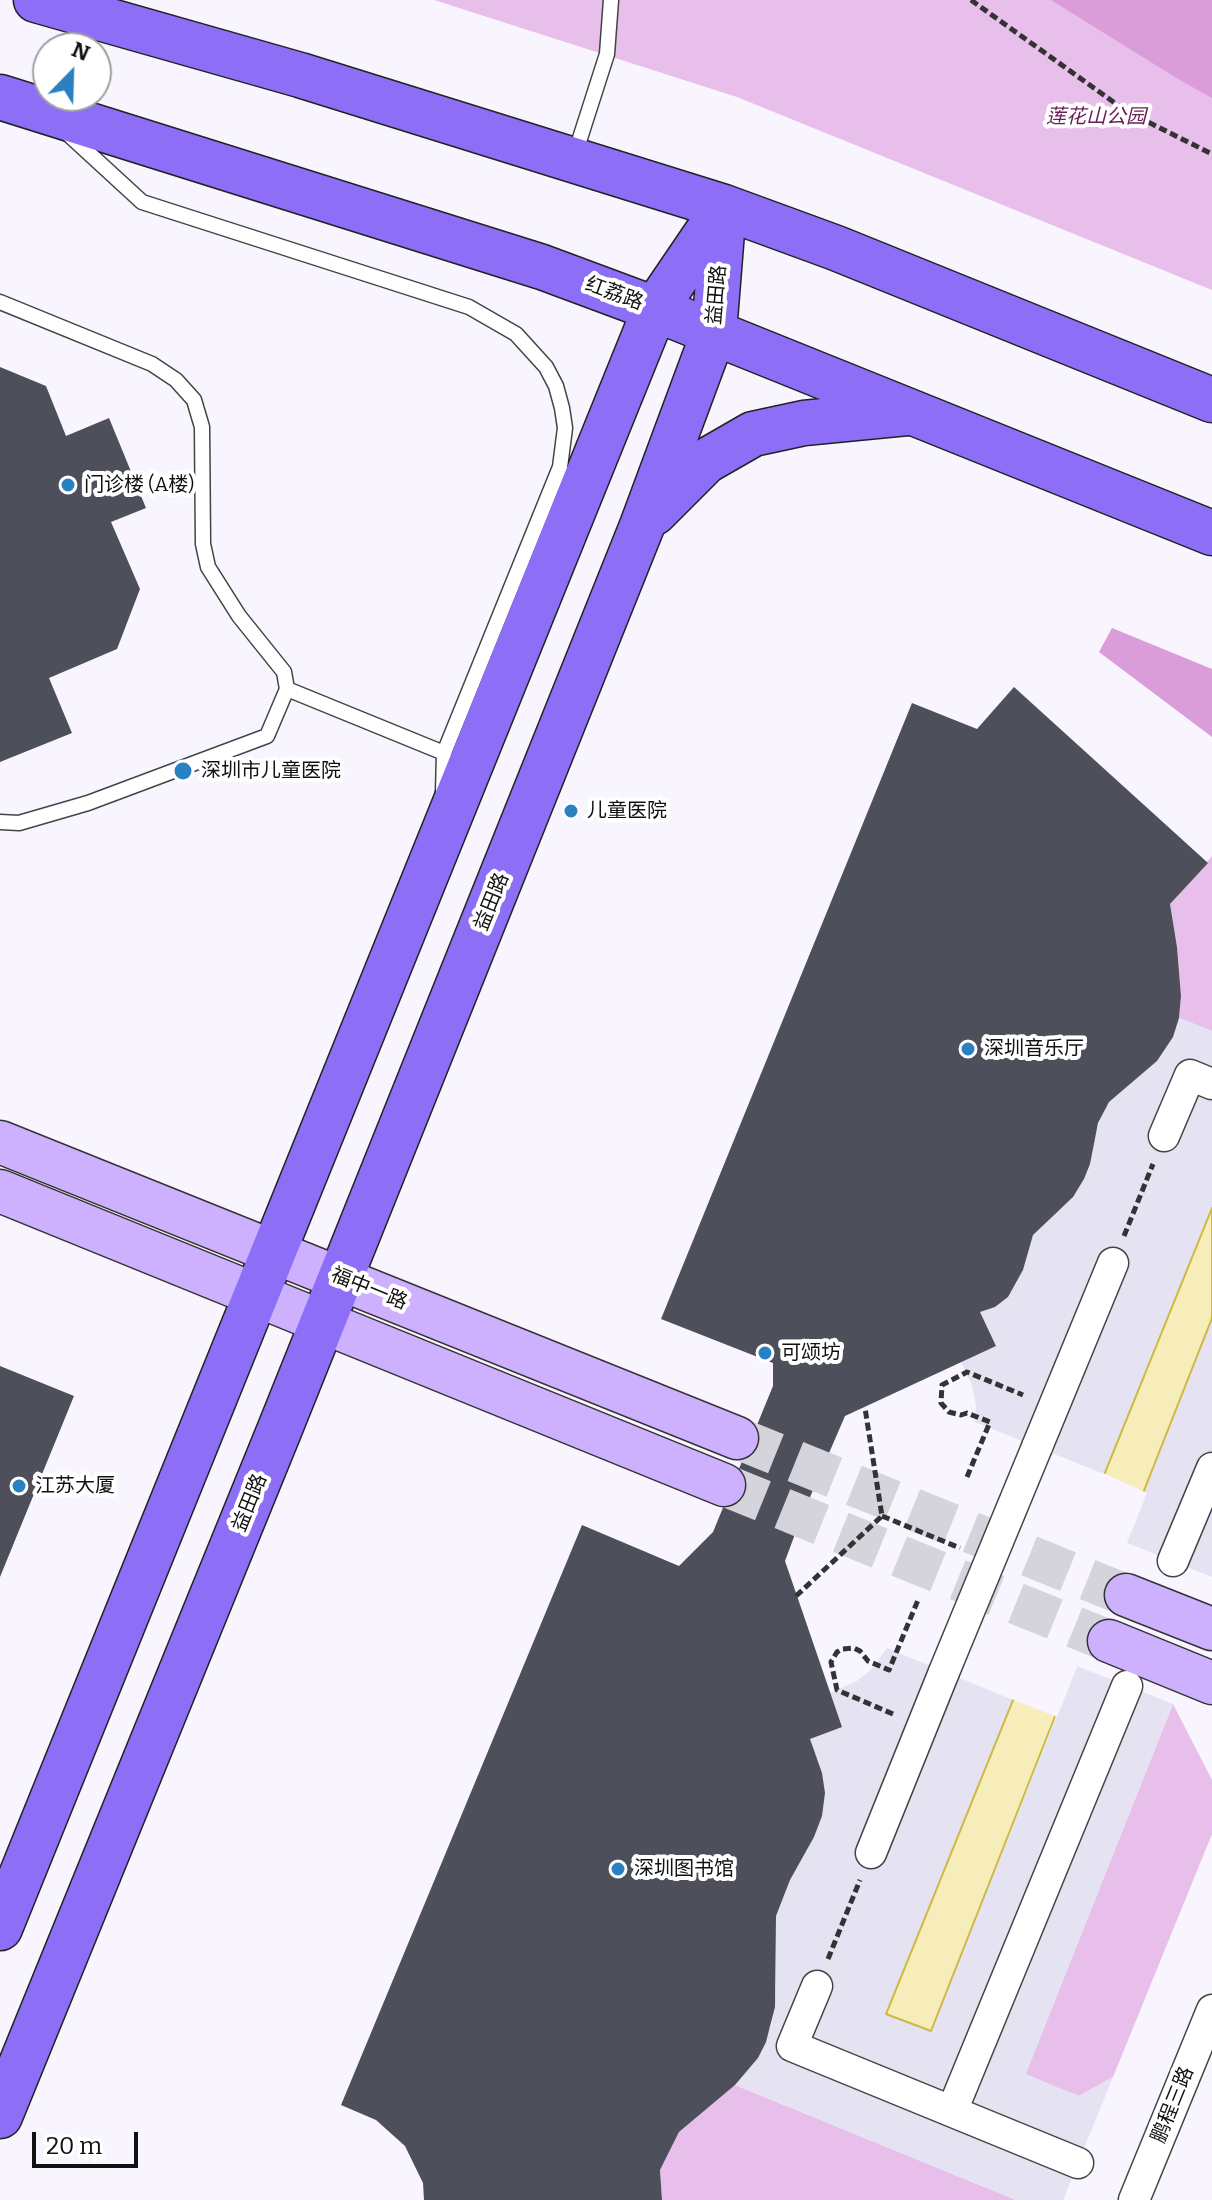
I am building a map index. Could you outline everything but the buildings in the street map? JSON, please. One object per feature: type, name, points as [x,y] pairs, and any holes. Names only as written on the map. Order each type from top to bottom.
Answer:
[{"type":"main road","points":[[36,0],[300,75],[724,207],[836,248],[1212,400]]},
{"type":"main road","name":"红荔路","points":[[0,97],[32,107]]},
{"type":"main road","name":"红荔路","points":[[47,112],[542,267],[714,332],[1212,533]]},
{"type":"main road","name":"益田路","points":[[1,1924],[655,309],[724,207]]},
{"type":"main road","name":"益田路","points":[[2,2114],[642,526],[714,332],[724,207]]},
{"type":"main road","points":[[642,526],[706,461],[753,434],[804,423],[913,413]]},
{"type":"street","points":[[1164,1136],[1190,1075],[1212,1084]]},
{"type":"street","name":"福中一路","points":[[0,1142],[737,1438]]},
{"type":"street","points":[[0,1191],[724,1485]]},
{"type":"street","points":[[871,1853],[1113,1263]]},
{"type":"street","points":[[1173,1561],[1212,1468]]},
{"type":"street","points":[[1126,1595],[1212,1629]]},
{"type":"street","points":[[1109,1641],[1212,1683]]},
{"type":"street","points":[[952,2111],[1127,1686]]},
{"type":"street","points":[[817,1986],[792,2046],[1078,2163]]},
{"type":"street","name":"鹏程三路","points":[[1134,2200],[1212,2010]]},
{"type":"lane","points":[[573,161],[607,54],[611,0]]},
{"type":"lane","points":[[43,112],[142,202],[469,307],[516,334],[546,367],[556,386],[565,428],[560,467],[444,753],[441,839]]},
{"type":"lane","points":[[0,302],[152,364],[176,380],[194,400],[202,427],[203,544],[208,567],[232,607],[284,672],[287,689],[267,736],[75,808],[19,823],[0,822]]},
{"type":"lane","points":[[287,689],[444,753]]},
{"type":"path","points":[[971,0],[1126,111],[1212,154]]},
{"type":"path","points":[[1113,1263],[1164,1136]]},
{"type":"path","points":[[967,1477],[990,1422],[944,1408],[939,1398],[946,1381],[967,1372],[1054,1407]]},
{"type":"path","points":[[865,1408],[882,1516]]},
{"type":"path","points":[[882,1516],[991,1560]]},
{"type":"path","points":[[796,1596],[882,1516]]},
{"type":"path","points":[[918,1600],[889,1670],[868,1661],[854,1648],[837,1652],[830,1668],[837,1690],[923,1726]]},
{"type":"path","points":[[817,1986],[871,1853]]},
{"type":"green space","name":"莲花山公园","points":[[434,0],[1212,0],[1212,290],[737,97]]},
{"type":"green space","points":[[1212,856],[1212,1031],[1179,1018],[1181,996],[1170,904]]},
{"type":"green space","points":[[1173,1704],[1212,1780],[1212,1834],[1113,2077],[1079,2096],[1025,2075]]},
{"type":"green space","points":[[735,2085],[1016,2200],[662,2200],[660,2170],[679,2132]]},
{"type":"shaded area","points":[[1051,0],[1212,0],[1212,98],[1178,79]]},
{"type":"shaded area","points":[[1112,628],[1212,669],[1212,737],[1099,652]]},
{"type":"shaded area","points":[[1179,1018],[1212,1031],[1212,1208],[1104,1474],[975,1422],[972,1385],[961,1362],[996,1346],[980,1312],[995,1307],[1008,1297],[1023,1270],[1033,1235],[1084,1179],[1094,1138],[1109,1102],[1157,1061],[1173,1037]]},
{"type":"shaded area","points":[[1212,1208],[1212,1318],[931,2031],[886,2014]]},
{"type":"shaded area","points":[[1212,1318],[1212,1577],[1125,1542]]},
{"type":"shaded area","points":[[887,1648],[1013,1700],[886,2013],[931,2030],[1077,1666],[1173,1704],[1026,2074],[1078,2096],[1113,2077],[1063,2200],[1016,2200],[735,2085],[758,2058],[772,2024],[776,1989],[776,1916],[822,1816],[825,1793],[810,1739],[842,1726],[830,1693],[857,1681],[872,1669]]},
{"type":"pier","points":[[1101,1472],[1147,1493],[1057,1717],[1009,1698]]},
{"type":"tunnel","points":[[737,1438],[1126,1595]]},
{"type":"tunnel","points":[[724,1485],[1109,1641]]},
{"type":"place","name":"门诊楼 (A楼)","points":[[68,485]]},
{"type":"place","name":"深圳市儿童医院","points":[[183,771]]},
{"type":"place","name":"儿童医院","points":[[571,811]]},
{"type":"place","name":"深圳音乐厅","points":[[968,1049]]},
{"type":"place","name":"可颂坊","points":[[765,1353]]},
{"type":"place","name":"江苏大厦","points":[[19,1486]]},
{"type":"place","name":"深圳图书馆","points":[[618,1869]]}]
